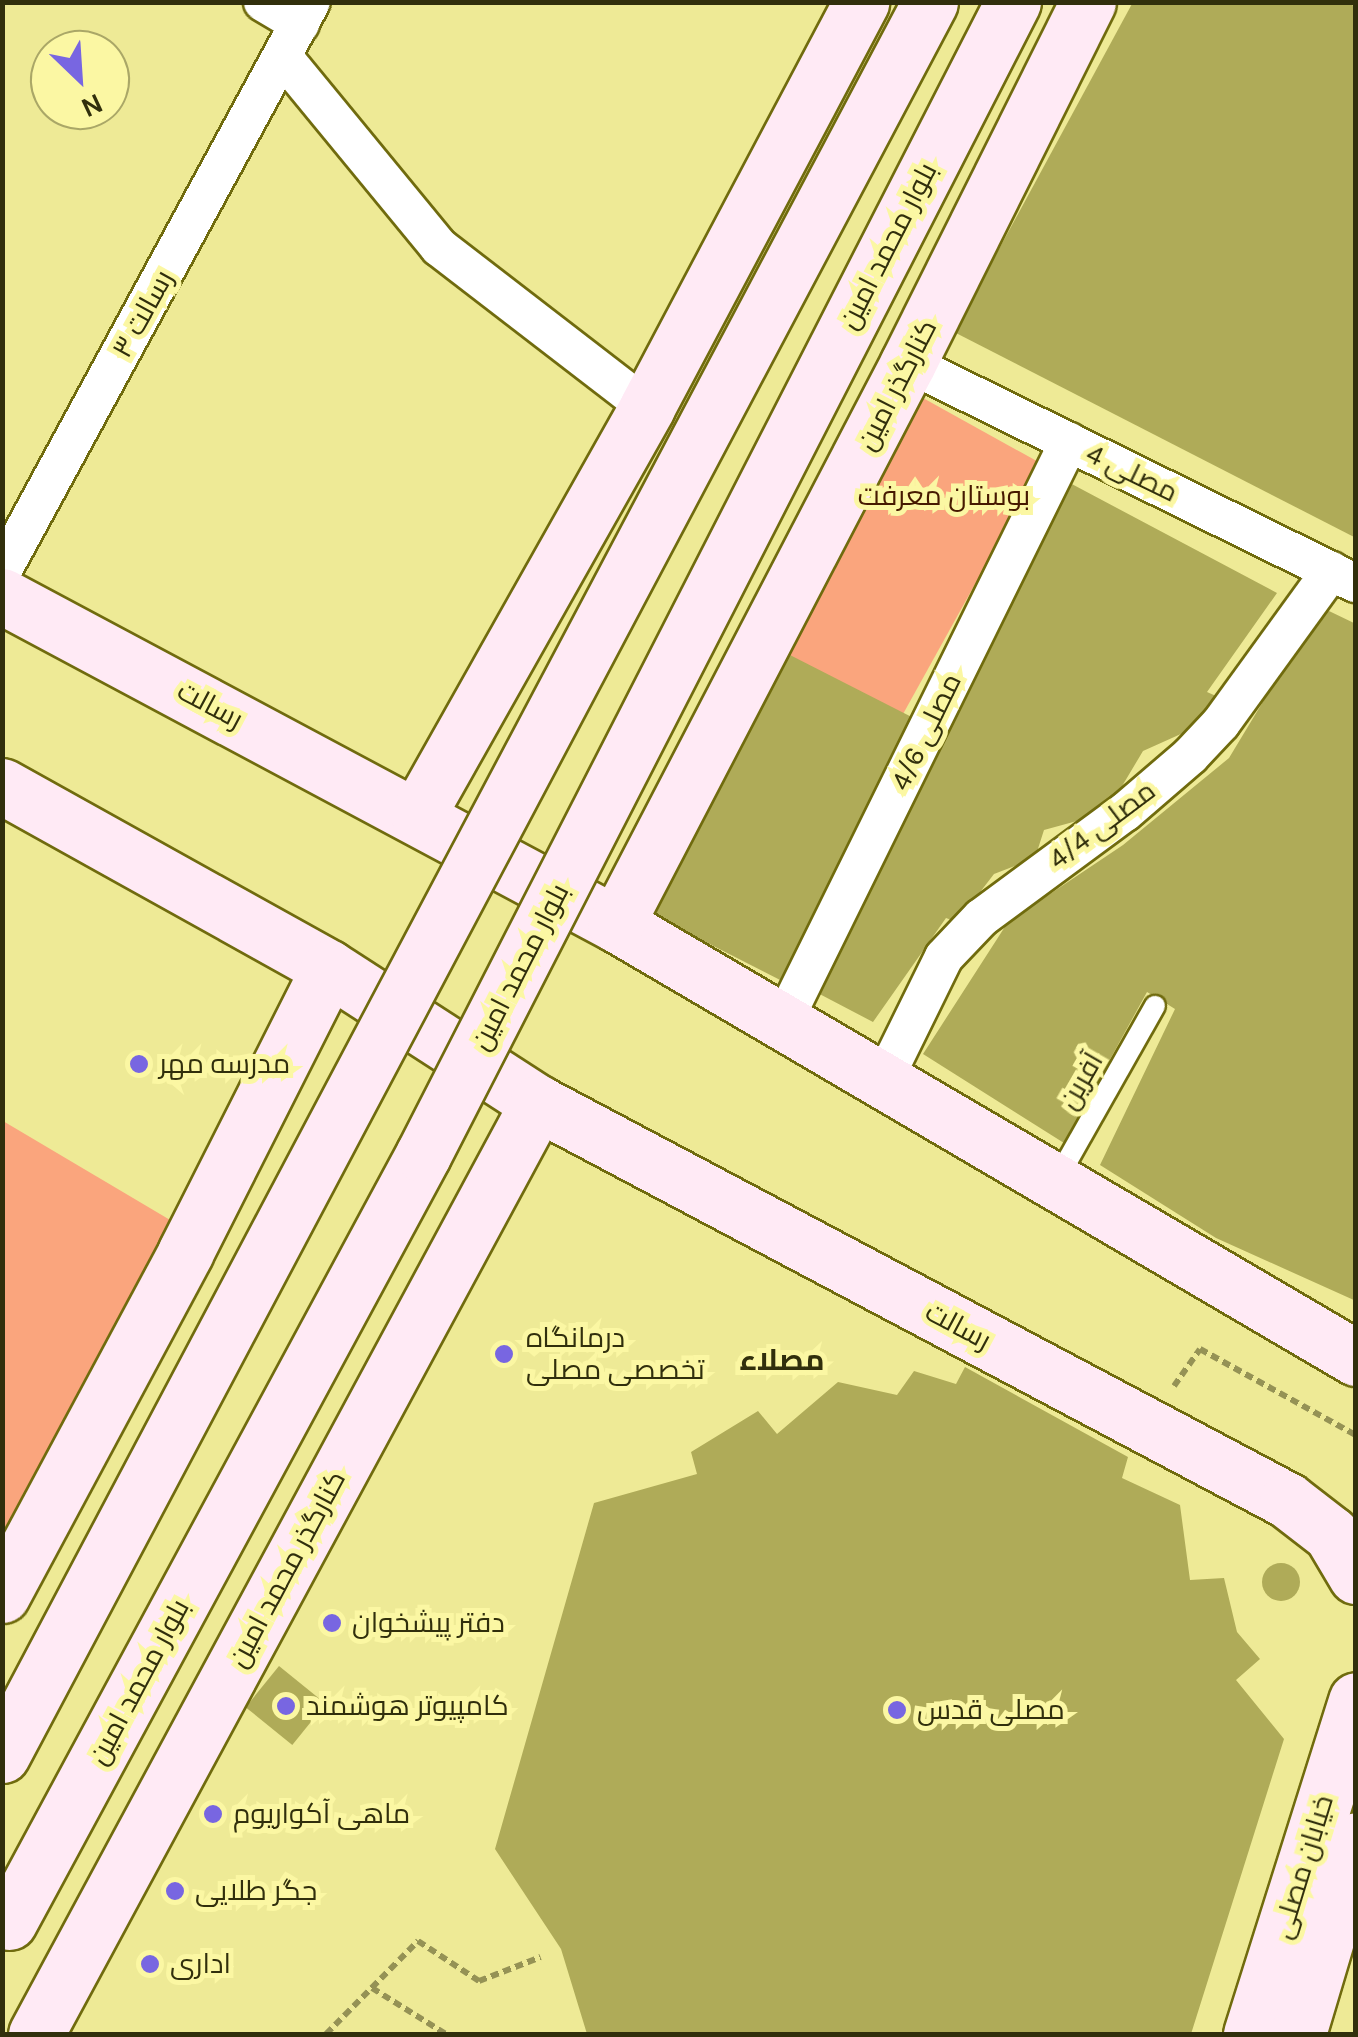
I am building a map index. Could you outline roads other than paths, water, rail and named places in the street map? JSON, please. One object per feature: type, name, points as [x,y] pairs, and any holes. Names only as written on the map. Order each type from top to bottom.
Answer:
[{"type":"street","points":[[263,2],[306,13]]},
{"type":"street","points":[[418,814],[647,407],[861,2]]},
{"type":"street","points":[[2,1755],[930,2]]},
{"type":"street","name":"بلوار محمد امین","points":[[6,1928],[424,1154],[1013,2]]},
{"type":"street","name":"کنارگذر امین","points":[[616,924],[908,363],[1088,2]]},
{"type":"street","name":"رسالت ۳","points":[[2,572],[306,13]]},
{"type":"street","points":[[283,58],[439,248],[647,407]]},
{"type":"street","name":"مصلی 4","points":[[908,363],[1343,577]]},
{"type":"street","name":"مصلی 4/6","points":[[783,1022],[1069,442]]},
{"type":"street","name":"مصلی 4/4","points":[[883,1081],[944,957],[981,918],[1125,812],[1190,756],[1343,577]]},
{"type":"street","name":"رسالت","points":[[2,596],[418,814],[616,924]]},
{"type":"street","points":[[2,786],[328,968],[186,1253],[2,1595]]},
{"type":"street","points":[[616,924],[1354,1357]]},
{"type":"street","name":"رسالت","points":[[328,968],[538,1103],[1288,1500],[1331,1534],[1356,1576]]},
{"type":"street","name":"کنارگذر محمد امین","points":[[36,2034],[538,1103]]},
{"type":"street","name":"خیابان مصلی","points":[[1251,2034],[1356,1700]]},
{"type":"street","name":"خیابان مصلی","points":[[1298,2034],[1356,1840]]},
{"type":"lane","name":"آفرین","points":[[1055,1182],[1155,1006]]},
{"type":"place","name":"مدرسه مهر","points":[[139,1064]]},
{"type":"place","name":"درمانگاه تخصصی مصلی","points":[[504,1354]]},
{"type":"place","name":"دفتر پیشخوان","points":[[332,1623]]},
{"type":"place","name":"کامپیوتر هوشمند","points":[[286,1706]]},
{"type":"place","name":"مصلی قدس","points":[[897,1710]]},
{"type":"place","name":"ماهی آکواریوم","points":[[213,1814]]},
{"type":"place","name":"جگر طلایی","points":[[175,1891]]},
{"type":"place","name":"اداری","points":[[150,1964]]},
{"type":"district","name":"مصلاء","points":[[782,1360]]},
{"type":"park label","name":"بوستان معرفت","points":[[944,496]]}]
